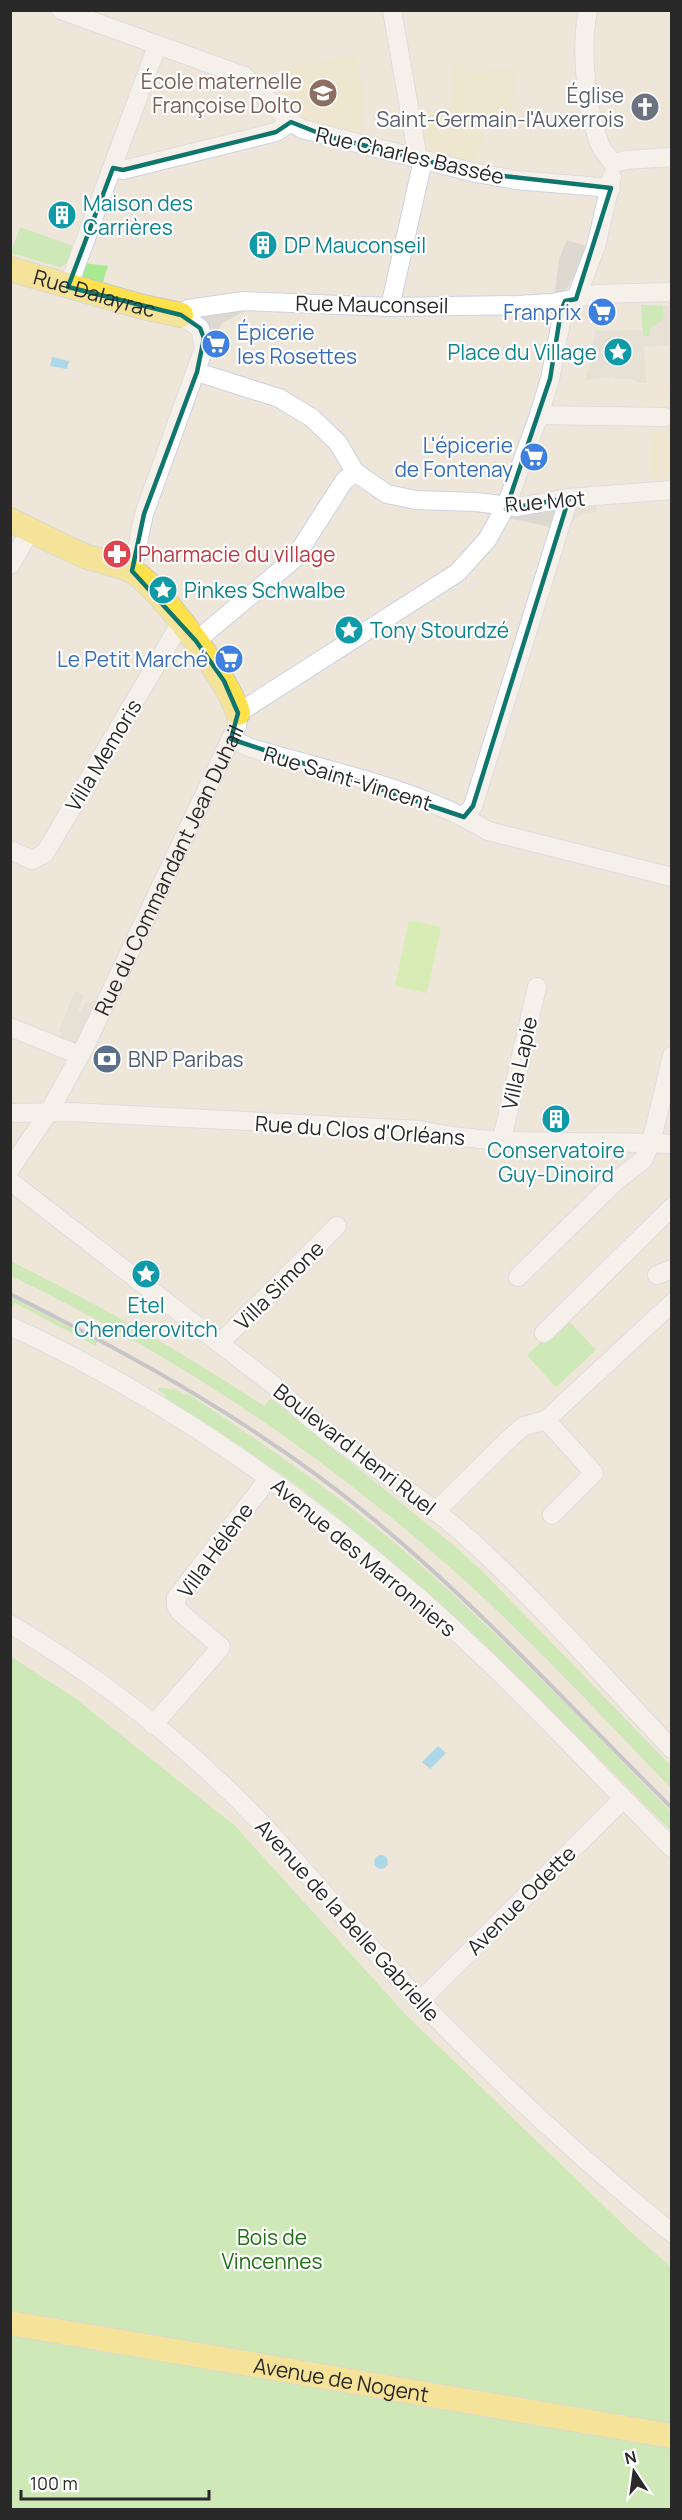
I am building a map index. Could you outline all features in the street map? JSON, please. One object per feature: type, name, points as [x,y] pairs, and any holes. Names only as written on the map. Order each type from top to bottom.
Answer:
[{"type":"main road","name":"Rue Dalayrac","points":[[10,269],[68,287],[182,315]]},
{"type":"main road","points":[[21,525],[84,555],[132,571]]},
{"type":"main road","name":"Rue du Commandant Jean Duhail","points":[[132,571],[149,586],[189,633],[224,681],[234,698],[238,713]]},
{"type":"main road","name":"Avenue de Nogent","points":[[10,2323],[672,2436]]},
{"type":"street","name":"Rue Charles Bassée","points":[[61,10],[103,17],[157,46],[249,79],[291,122],[302,129],[420,159],[516,180],[611,188]]},
{"type":"street","points":[[390,307],[420,159],[392,10]]},
{"type":"street","points":[[238,713],[457,573],[487,540],[506,506],[539,415],[571,300],[596,246],[611,188],[614,164],[601,146],[590,99],[584,33],[588,10]]},
{"type":"street","points":[[68,287],[157,46]]},
{"type":"street","points":[[113,168],[123,170],[276,132],[291,122]]},
{"type":"street","points":[[614,164],[625,160],[672,157]]},
{"type":"street","name":"Rue Mauconseil","points":[[182,315],[193,307],[244,301],[390,307],[518,305],[571,300],[596,294],[672,292]]},
{"type":"street","points":[[132,571],[144,514],[204,348],[202,332],[194,322],[182,315]]},
{"type":"street","points":[[189,633],[290,564],[344,481],[355,472],[338,443],[312,418],[279,398],[197,372]]},
{"type":"street","points":[[539,415],[664,417]]},
{"type":"street","name":"Rue Mot","points":[[355,472],[387,494],[416,500],[476,502],[518,507],[570,498],[672,490]]},
{"type":"street","points":[[465,817],[473,806],[570,498]]},
{"type":"street","points":[[10,565],[21,525]]},
{"type":"street","name":"Villa Memoris","points":[[10,850],[32,860],[45,853],[176,631],[189,633]]},
{"type":"street","name":"Rue du Commandant Jean Duhail","points":[[10,1169],[49,1112],[79,1054],[231,739],[237,726],[238,713]]},
{"type":"street","name":"Rue Saint-Vincent","points":[[231,739],[251,748],[420,798],[465,817],[488,831],[672,877]]},
{"type":"street","name":"Villa Lapie","points":[[502,1139],[537,987]]},
{"type":"street","points":[[10,1027],[79,1054]]},
{"type":"street","points":[[518,1277],[617,1180],[643,1160],[651,1143],[672,1056]]},
{"type":"street","name":"Rue du Clos d'Orléans","points":[[10,1113],[49,1112],[420,1130],[451,1137],[588,1144],[613,1141],[672,1144]]},
{"type":"street","name":"Boulevard Henri Ruel","points":[[10,1181],[276,1387],[304,1414],[468,1538],[672,1749]]},
{"type":"street","points":[[544,1333],[672,1207]]},
{"type":"street","name":"Villa Simone","points":[[220,1343],[337,1226]]},
{"type":"street","points":[[435,1512],[511,1437],[524,1426],[546,1420],[672,1303]]},
{"type":"street","name":"Avenue des Marronniers","points":[[10,1326],[166,1410],[269,1478],[337,1529],[421,1600],[538,1712],[672,1848]]},
{"type":"street","points":[[546,1420],[594,1473],[552,1515]]},
{"type":"street","name":"Villa Hélène","points":[[153,1725],[221,1647],[180,1612],[176,1606],[176,1598],[269,1478]]},
{"type":"street","name":"Avenue de la Belle Gabrielle","points":[[10,1624],[74,1664],[153,1725],[223,1785],[261,1823],[420,2001],[559,2135],[672,2233]]},
{"type":"street","name":"Avenue Odette","points":[[420,2001],[623,1799]]},
{"type":"highlighted area","points":[[291,122],[326,136],[476,173],[611,188],[576,299],[565,301],[561,311],[550,379],[506,509],[569,498],[473,806],[464,817],[231,739],[238,713],[224,681],[196,641],[132,571],[144,514],[197,372],[204,338],[200,328],[181,315],[68,287],[113,168],[123,170],[276,132]]},
{"type":"shaded area","name":"École maternelle Françoise Dolto","points":[[355,54],[366,100],[360,134],[302,120],[282,99],[284,70]]},
{"type":"shaded area","points":[[462,61],[462,72],[515,68],[512,120],[488,118],[475,163],[425,150],[418,114],[451,108],[454,62]]},
{"type":"shaded area","points":[[567,240],[589,247],[568,287],[555,299],[551,294],[555,292],[559,259]]},
{"type":"shaded area","name":"Place du Village","points":[[663,306],[671,306],[671,345],[644,347],[646,383],[638,383],[632,379],[615,379],[615,376],[585,380],[590,363],[592,363],[593,357],[590,357],[596,331],[643,330],[643,336],[650,336],[650,328],[664,319]]},
{"type":"shaded area","points":[[247,310],[222,323],[207,362],[210,367],[209,371],[206,370],[193,311]]},
{"type":"shaded area","points":[[671,377],[671,477],[650,479],[651,433],[666,433],[667,378]]},
{"type":"shaded area","points":[[598,498],[596,512],[583,513],[568,525],[569,508]]},
{"type":"shaded area","points":[[561,504],[550,531],[547,526],[507,518],[510,513]]},
{"type":"shaded area","points":[[75,991],[84,995],[78,1010],[81,1012],[87,1001],[91,1003],[93,1000],[101,1003],[94,1008],[79,1037],[80,1046],[60,1038],[62,1033],[59,1031]]},
{"type":"green space","points":[[20,227],[73,246],[68,263],[60,267],[11,253]]},
{"type":"green space","points":[[84,263],[108,266],[101,288],[79,278]]},
{"type":"green space","points":[[641,305],[663,306],[664,319],[650,336],[643,336]]},
{"type":"green space","points":[[409,920],[441,927],[427,993],[395,986]]},
{"type":"green space","points":[[10,1261],[139,1329],[264,1406],[271,1398],[458,1549],[484,1573],[671,1766],[671,1788],[510,1623],[377,1506],[320,1462],[201,1380],[76,1308],[11,1276]]},
{"type":"green space","points":[[11,1297],[97,1341],[96,1346],[15,1303],[11,1307]]},
{"type":"green space","points":[[566,1318],[596,1350],[556,1387],[527,1355]]},
{"type":"green space","points":[[159,1388],[175,1389],[184,1395],[187,1393],[215,1411],[325,1488],[404,1551],[474,1613],[671,1812],[671,1831],[540,1700],[404,1573],[291,1481],[164,1398],[166,1395],[158,1390]]},
{"type":"green space","name":"Bois de Vincennes","points":[[10,1656],[76,1699],[235,1826],[406,2015],[634,2235],[671,2267],[671,2509],[11,2509]]},
{"type":"water","points":[[52,357],[69,361],[67,369],[50,366]]},
{"type":"water","points":[[438,1746],[446,1753],[430,1769],[422,1762]]},
{"type":"water","points":[[381,1855],[386,1857],[388,1862],[386,1867],[381,1869],[376,1867],[374,1862],[376,1857]]},
{"type":"railway","points":[[10,1294],[105,1343],[198,1396],[243,1424],[330,1485],[372,1518],[451,1587],[672,1808]]},
{"type":"place","name":"École maternelle Françoise Dolto","points":[[323,93]]},
{"type":"place","name":"Église Saint-Germain-l'Auxerrois","points":[[645,107]]},
{"type":"place","name":"Maison des Carrières","points":[[62,215]]},
{"type":"place","name":"DP Mauconseil","points":[[263,245]]},
{"type":"place","name":"Franprix","points":[[602,312]]},
{"type":"place","name":"Épicerie les Rosettes","points":[[216,344]]},
{"type":"place","name":"Place du Village","points":[[618,352]]},
{"type":"place","name":"L'épicerie de Fontenay","points":[[534,457]]},
{"type":"place","name":"Pharmacie du village","points":[[117,554]]},
{"type":"place","name":"Pinkes Schwalbe","points":[[163,590]]},
{"type":"place","name":"Tony Stourdzé","points":[[349,630]]},
{"type":"place","name":"Le Petit Marché","points":[[229,659]]},
{"type":"place","name":"BNP Paribas","points":[[107,1059]]},
{"type":"place","name":"Conservatoire Guy-Dinoird","points":[[556,1119]]},
{"type":"place","name":"Etel Chenderovitch","points":[[146,1274]]}]
